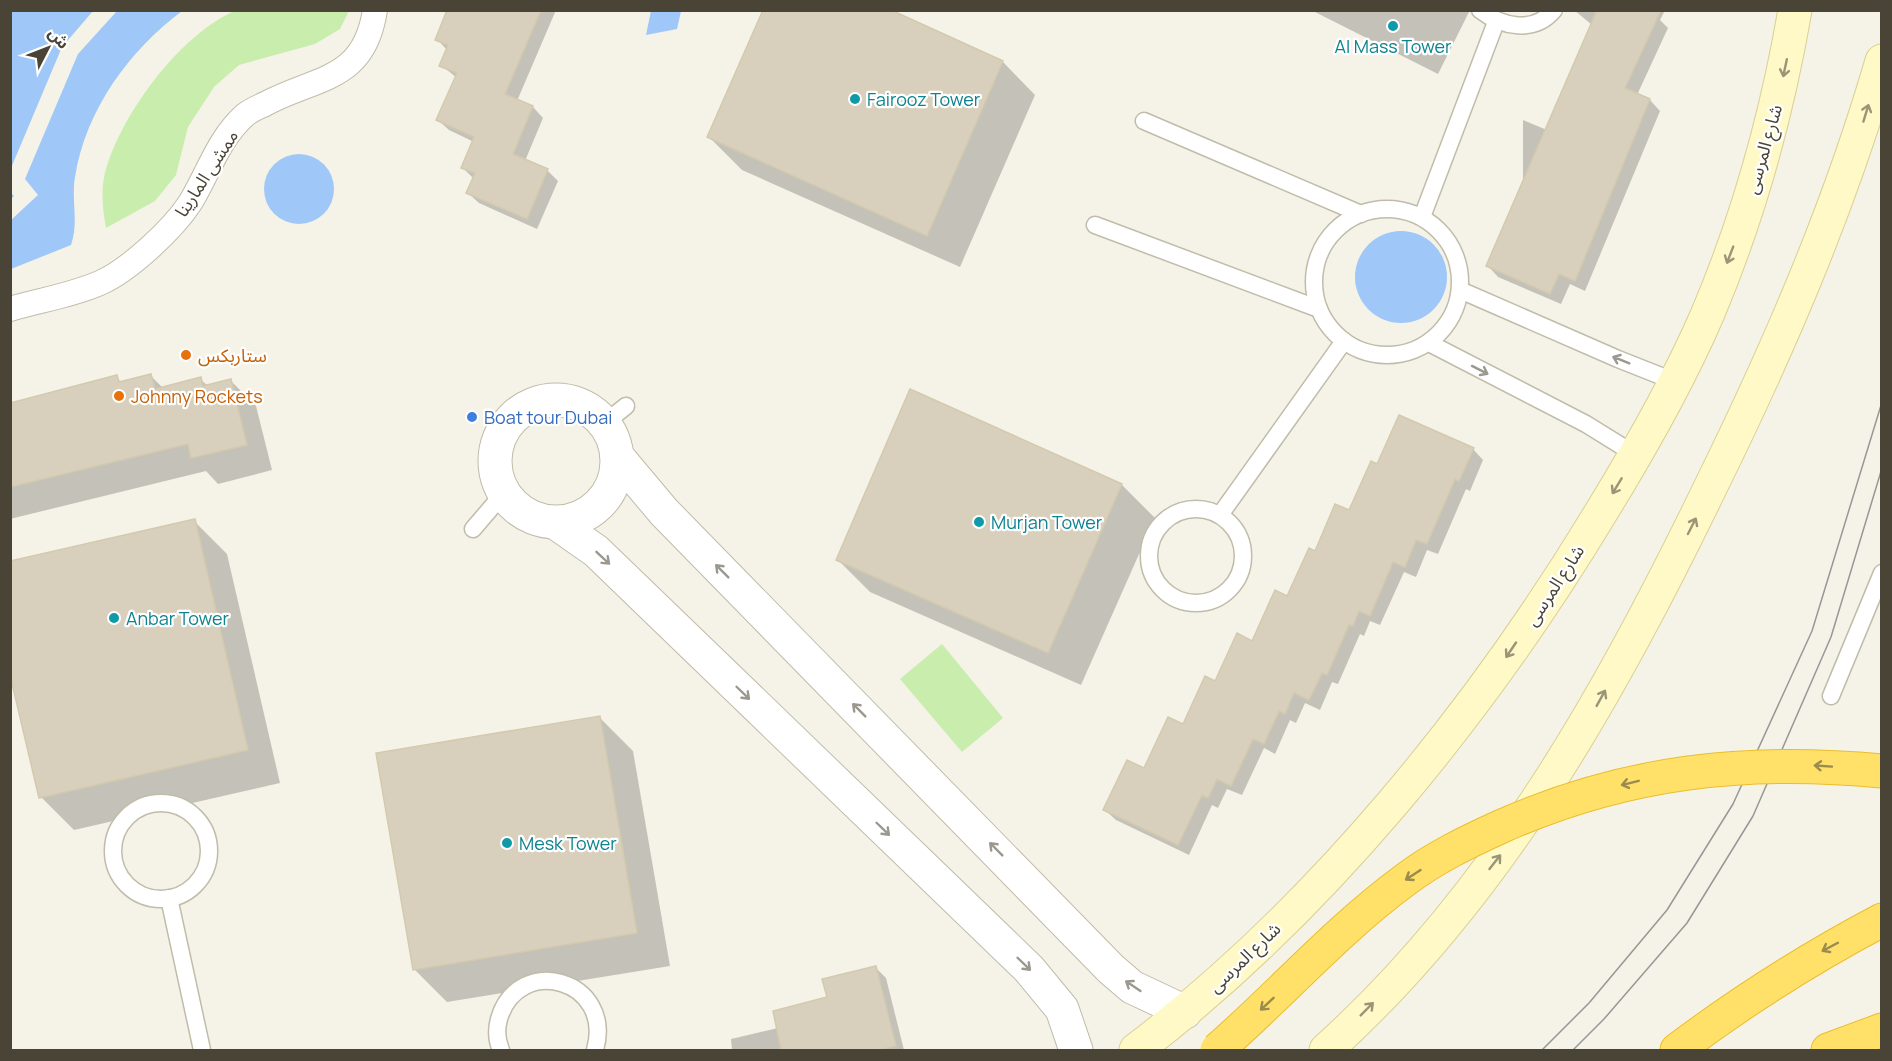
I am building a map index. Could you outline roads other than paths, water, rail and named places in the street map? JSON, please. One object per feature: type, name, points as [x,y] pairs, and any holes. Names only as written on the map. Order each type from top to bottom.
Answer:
[{"type":"highway","points":[[1217,1050],[1361,916],[1406,879],[1457,847],[1512,822],[1571,799],[1632,782],[1693,770],[1756,765],[1819,765],[1881,771]]},
{"type":"highway","points":[[1677,1050],[1763,989],[1822,951],[1881,920]]},
{"type":"highway","points":[[1828,1050],[1881,1030]]},
{"type":"main road","name":"شارع المرسى","points":[[1136,1050],[1185,1012],[1276,927],[1325,876],[1432,753],[1503,662],[1556,585],[1636,455],[1676,382],[1708,313],[1739,233],[1764,151],[1796,10]]},
{"type":"main road","points":[[1326,1050],[1396,981],[1452,916],[1504,850],[1597,707],[1692,526],[1744,419],[1789,318],[1850,164],[1881,61]]},
{"type":"street","name":"ممشى المارينا","points":[[10,309],[103,282],[155,244],[189,203],[216,151],[245,115],[279,97],[318,82],[350,66],[363,50],[375,10]]},
{"type":"street","points":[[546,400],[568,400],[616,415],[613,438],[617,456],[616,476],[608,495],[594,510],[576,519],[556,523],[535,519],[517,509],[503,494],[495,469],[496,444],[508,422],[525,408],[546,400]]},
{"type":"street","points":[[617,456],[664,512],[1111,969],[1132,987],[1185,1012]]},
{"type":"street","points":[[556,523],[602,557],[1029,969],[1062,1009],[1076,1050]]},
{"type":"lane","points":[[1480,10],[1496,22],[1515,26],[1533,24],[1554,10]]},
{"type":"lane","points":[[1422,217],[1496,22]]},
{"type":"lane","points":[[1143,121],[1361,213]]},
{"type":"lane","points":[[1381,209],[1402,210],[1422,217],[1436,228],[1455,256],[1460,290],[1455,310],[1444,329],[1429,343],[1408,352],[1386,356],[1364,352],[1344,341],[1329,327],[1319,309],[1314,291],[1315,271],[1320,252],[1330,236],[1344,223],[1361,213],[1381,209]]},
{"type":"lane","points":[[1095,225],[1319,309]]},
{"type":"lane","points":[[1460,290],[1676,382]]},
{"type":"lane","points":[[1220,515],[1344,341]]},
{"type":"lane","points":[[1429,343],[1586,424],[1636,455]]},
{"type":"lane","points":[[473,529],[503,494]]},
{"type":"lane","points":[[1203,508],[1220,515],[1234,528],[1243,545],[1243,563],[1237,581],[1224,595],[1208,603],[1189,604],[1171,597],[1157,585],[1149,567],[1149,549],[1155,531],[1167,518],[1184,509],[1203,508]]},
{"type":"lane","points":[[1831,696],[1881,573]]},
{"type":"lane","points":[[160,802],[176,805],[190,812],[201,824],[207,838],[209,855],[205,870],[197,883],[184,893],[169,898],[146,896],[125,884],[117,870],[113,855],[114,839],[120,824],[131,813],[145,805],[160,802]]},
{"type":"lane","points":[[169,898],[202,1050]]},
{"type":"lane","points":[[501,1050],[497,1026],[502,1009],[513,994],[528,985],[545,980],[563,983],[579,991],[591,1004],[598,1020],[595,1050]]},
{"type":"water","points":[[11,11],[182,11],[144,44],[128,63],[100,105],[89,128],[75,177],[74,228],[71,245],[11,269]]},
{"type":"water","points":[[651,11],[681,11],[677,29],[646,35]]},
{"type":"water","points":[[299,154],[318,160],[328,170],[334,189],[328,208],[318,218],[299,224],[280,218],[270,208],[264,189],[270,170],[280,160]]},
{"type":"water","points":[[1392,231],[1410,231],[1427,238],[1440,251],[1447,268],[1447,286],[1440,303],[1427,316],[1410,323],[1392,323],[1375,316],[1362,303],[1355,286],[1355,268],[1362,251],[1375,238]]},
{"type":"tram line","points":[[1542,1050],[1589,1003],[1667,910],[1733,804],[1812,631],[1882,402]]},
{"type":"tram line","points":[[1573,1050],[1604,1019],[1687,923],[1753,816],[1831,637],[1882,468]]},
{"type":"place","name":"Al Mass Tower","points":[[1393,26]]},
{"type":"place","name":"Fairooz Tower","points":[[855,99]]},
{"type":"place","name":"ستاربكس","points":[[186,355]]},
{"type":"place","name":"Johnny Rockets","points":[[119,396]]},
{"type":"place","name":"Boat tour Dubai","points":[[472,417]]},
{"type":"place","name":"Murjan Tower","points":[[979,522]]},
{"type":"place","name":"Anbar Tower","points":[[114,618]]},
{"type":"place","name":"Mesk Tower","points":[[507,843]]}]
